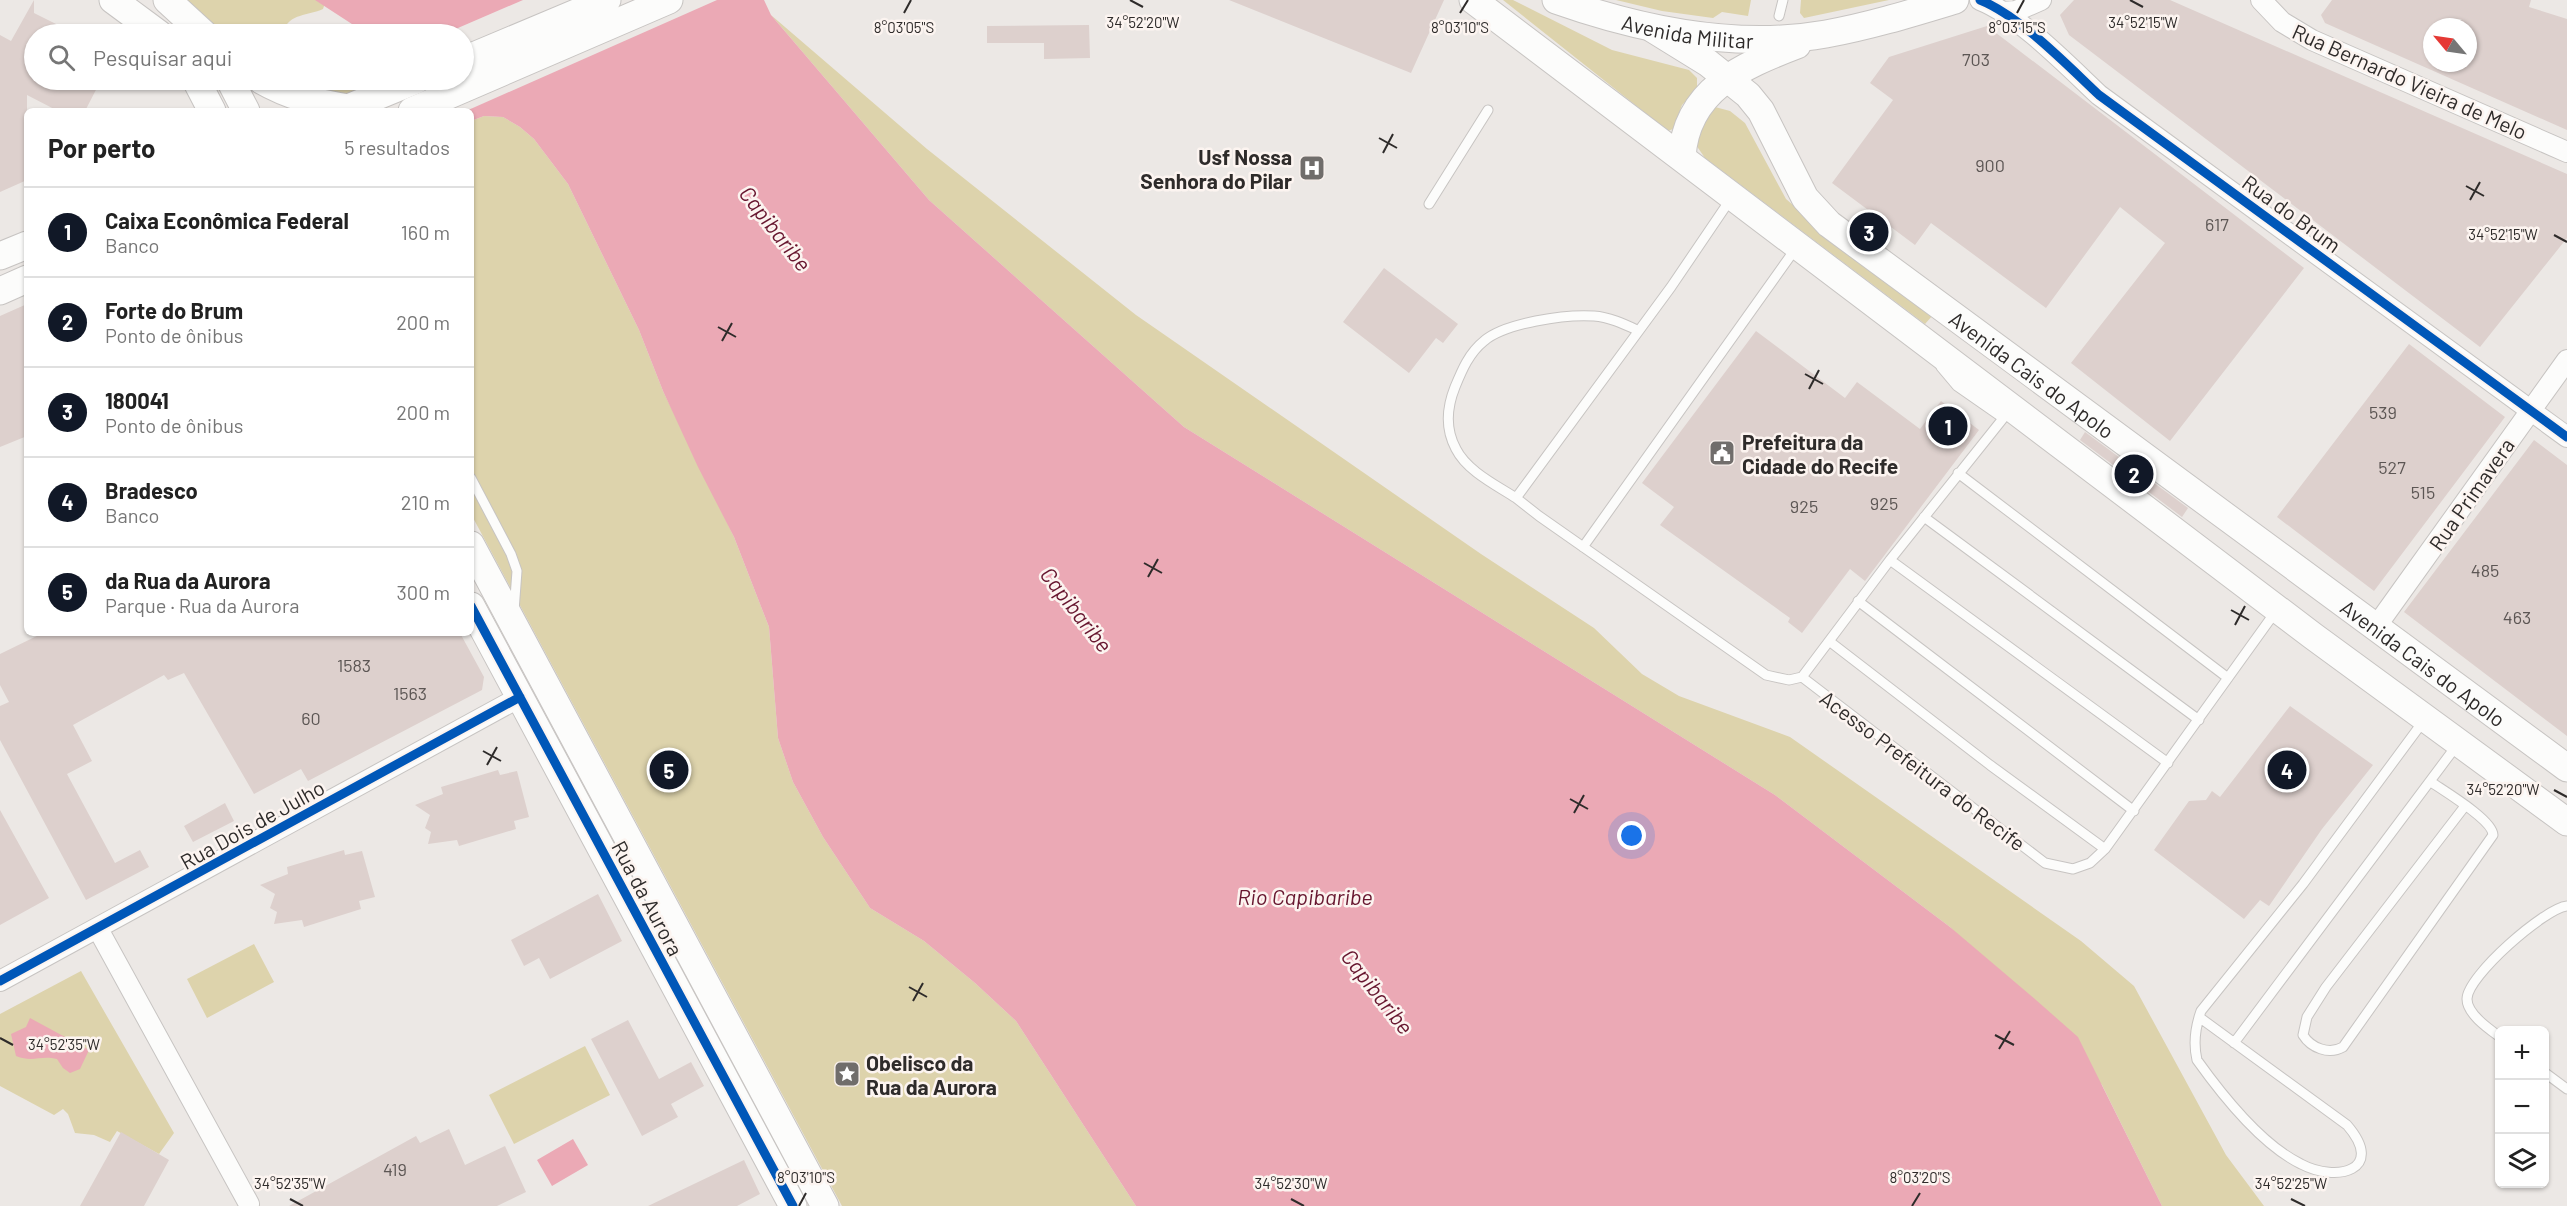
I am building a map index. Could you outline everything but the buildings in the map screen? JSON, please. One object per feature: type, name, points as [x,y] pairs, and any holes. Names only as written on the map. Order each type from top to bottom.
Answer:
[{"type":"main road","points":[[113,0],[145,24]]},
{"type":"main road","points":[[167,0],[193,24]]},
{"type":"main road","points":[[474,56],[607,0]]},
{"type":"main road","points":[[474,84],[669,0]]},
{"type":"main road","points":[[1473,0],[1682,157]]},
{"type":"main road","name":"Avenida Militar","points":[[1556,0],[1601,16],[1653,30],[1716,37],[1773,39],[1824,34],[1900,17],[1955,0]]},
{"type":"main road","name":"Avenida Cais do Apolo","points":[[1653,30],[1727,76],[1761,111],[1805,198],[1829,224],[2567,768]]},
{"type":"main road","name":"Avenida Militar","points":[[1682,157],[1683,138],[1690,120],[1701,102],[1727,76],[1776,52],[1824,34]]},
{"type":"main road","points":[[201,90],[210,108]]},
{"type":"main road","points":[[235,90],[244,108]]},
{"type":"main road","points":[[278,90],[316,103],[351,107],[392,90]]},
{"type":"main road","points":[[419,108],[461,90]]},
{"type":"main road","name":"Avenida Cais do Apolo","points":[[1682,157],[1732,198],[1938,350],[2008,413],[2567,822]]},
{"type":"main road","points":[[0,256],[24,246]]},
{"type":"main road","points":[[0,291],[24,280]]},
{"type":"main road","name":"Rua da Aurora","points":[[474,551],[825,1206]]},
{"type":"main road","name":"Rua da Aurora","points":[[474,612],[789,1205]]},
{"type":"street","points":[[1980,0],[2002,12],[2016,11],[2041,0]]},
{"type":"street","name":"Rua Bernardo Vieira de Melo","points":[[2261,0],[2282,22],[2313,40],[2567,152]]},
{"type":"street","name":"Rua do Brum","points":[[2002,12],[2099,95],[2567,437]]},
{"type":"street","name":"Rua Primavera","points":[[2375,628],[2567,360]]},
{"type":"street","name":"Rua Dois de Julho","points":[[0,981],[520,698]]},
{"type":"street","points":[[98,929],[249,1204]]},
{"type":"lane","points":[[1779,16],[1782,0]]},
{"type":"lane","points":[[1429,204],[1488,110]]},
{"type":"lane","points":[[1516,498],[1637,330],[1671,287],[1732,198]]},
{"type":"lane","points":[[1637,330],[1595,316],[1554,319],[1514,326],[1485,339],[1472,353],[1449,403],[1449,428],[1456,450],[1467,463],[1583,546],[1797,247]]},
{"type":"lane","name":"Acesso Prefeitura do Recife","points":[[1583,546],[1766,675],[1789,680],[1802,677],[1858,601],[2008,413]]},
{"type":"lane","points":[[1958,473],[2228,678]]},
{"type":"lane","points":[[474,484],[511,554],[517,571],[512,625]]},
{"type":"lane","points":[[1924,517],[2199,720]]},
{"type":"lane","points":[[1890,560],[2168,763]]},
{"type":"lane","points":[[1858,601],[2134,811]]},
{"type":"lane","points":[[1829,641],[1990,765],[2105,849],[2277,609]]},
{"type":"lane","name":"Acesso Prefeitura do Recife","points":[[1802,677],[2045,863],[2073,869],[2090,863],[2105,849]]},
{"type":"lane","points":[[2199,1017],[2347,1125],[2360,1139],[2363,1152],[2359,1163],[2338,1173],[2319,1172],[2300,1164],[2266,1139],[2197,1060],[2194,1046],[2199,1017],[2303,884],[2425,719]]},
{"type":"lane","points":[[2235,1043],[2459,744]]},
{"type":"lane","points":[[2431,782],[2465,806],[2493,830],[2488,845],[2343,1047],[2337,1051],[2328,1051],[2306,1041],[2302,1035],[2307,1017],[2325,987],[2465,806]]},
{"type":"lane","points":[[2495,1033],[2470,1008],[2467,1000],[2470,988],[2514,940],[2544,916],[2567,906]]},
{"type":"lane","points":[[2549,1076],[2567,1089]]},
{"type":"shaded area","points":[[180,0],[326,0],[323,9],[295,18],[287,24],[205,24]]},
{"type":"shaded area","points":[[1503,0],[1513,0],[1612,50],[1689,70],[1697,78],[1697,90],[1682,105],[1673,129],[1668,131]]},
{"type":"shaded area","points":[[1616,0],[1751,0],[1748,16],[1722,12],[1713,18],[1662,11]]},
{"type":"shaded area","points":[[1801,0],[1889,0],[1804,18],[1800,13]]},
{"type":"shaded area","points":[[771,15],[927,149],[1136,315],[1481,554],[1594,628],[1642,674],[1679,696],[1790,737],[2081,941],[2134,986],[2226,1155],[2264,1206],[2162,1206],[2102,1085],[1950,927],[1775,795],[1184,427],[929,200]]},
{"type":"shaded area","points":[[303,90],[364,90],[334,100]]},
{"type":"shaded area","points":[[1715,107],[1730,111],[1745,123],[1786,199],[1838,244],[1933,315],[1925,324],[1705,158],[1696,145],[1696,129]]},
{"type":"shaded area","points":[[484,116],[503,117],[520,127],[534,139],[568,184],[639,330],[663,391],[734,537],[769,627],[778,738],[793,782],[823,837],[870,908],[924,941],[1016,1021],[1136,1206],[842,1206],[474,520],[474,120]]},
{"type":"shaded area","points":[[254,944],[274,982],[207,1018],[187,979]]},
{"type":"shaded area","points":[[81,971],[174,1133],[159,1154],[117,1131],[110,1142],[94,1135],[75,1133],[68,1114],[63,1109],[54,1115],[0,1086],[0,1014]]},
{"type":"shaded area","points":[[585,1046],[610,1095],[514,1144],[489,1095]]},
{"type":"water","name":"Rio Capibaribe","points":[[315,0],[764,0],[771,15],[929,200],[1184,427],[1775,795],[1950,927],[2036,1000],[2078,1037],[2162,1206],[1136,1206],[1016,1021],[924,941],[870,908],[823,837],[793,782],[778,738],[769,627],[734,537],[698,467],[663,391],[639,330],[568,184],[534,139],[503,117],[484,116],[474,120],[474,108],[396,108],[440,90],[474,90],[474,24],[352,24]]},
{"type":"water","points":[[30,1018],[89,1050],[80,1069],[70,1073],[57,1059],[27,1059],[16,1056],[11,1034],[26,1027]]},
{"type":"water","points":[[573,1139],[588,1165],[552,1186],[537,1160]]},
{"type":"pier","points":[[523,0],[717,0],[473,108],[385,108],[382,90],[474,90],[474,24],[467,24]]},
{"type":"cycle path","points":[[1980,0],[1995,7],[2027,29],[2099,95],[2567,437]]},
{"type":"cycle path","points":[[474,612],[793,1206]]},
{"type":"cycle path","points":[[0,981],[520,697]]},
{"type":"place","name":"Usf Nossa Senhora do Pilar","points":[[1312,168]]},
{"type":"place","name":"180041","points":[[1869,232]]},
{"type":"place","name":"Caixa Econômica Federal","points":[[1948,426]]},
{"type":"place","name":"Prefeitura da Cidade do Recife","points":[[1722,453]]},
{"type":"place","name":"Forte do Brum","points":[[2134,474]]},
{"type":"place","name":"da Rua da Aurora","points":[[669,770]]},
{"type":"place","name":"Bradesco","points":[[2287,770]]},
{"type":"place","name":"Obelisco da Rua da Aurora","points":[[847,1074]]},
{"type":"water label","name":"Capibaribe","points":[[776,228]]},
{"type":"water label","name":"Capibaribe","points":[[1077,609]]},
{"type":"water label","name":"Capibaribe","points":[[1378,991]]}]
